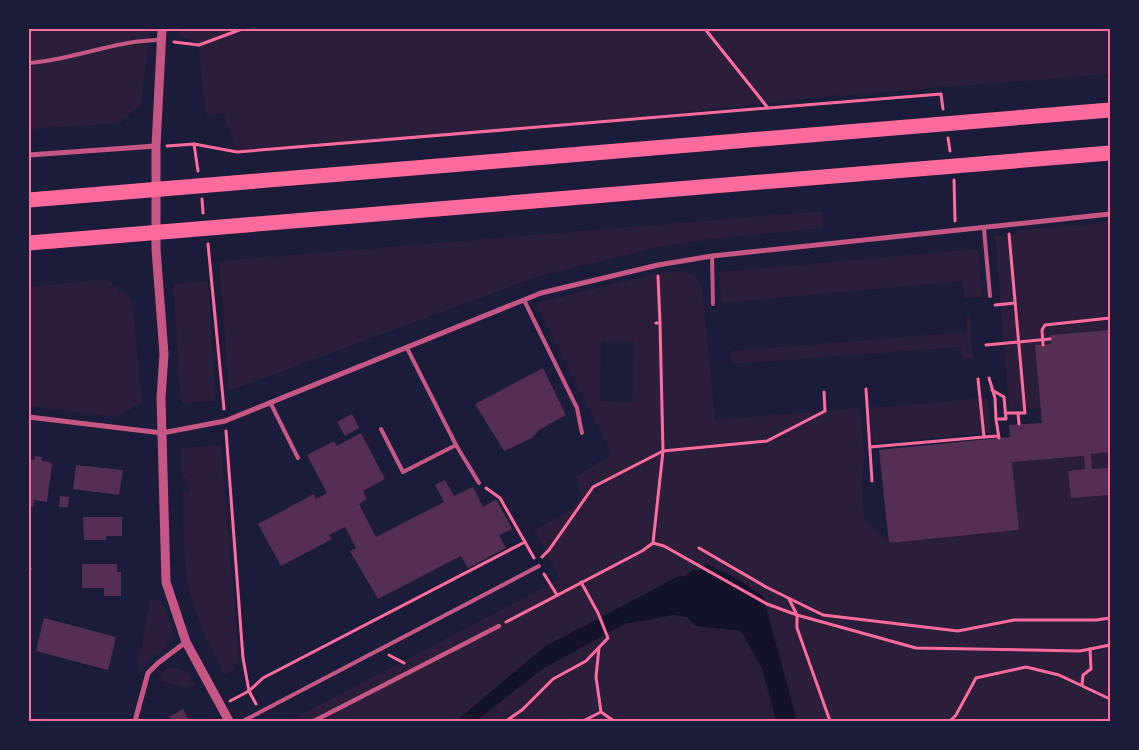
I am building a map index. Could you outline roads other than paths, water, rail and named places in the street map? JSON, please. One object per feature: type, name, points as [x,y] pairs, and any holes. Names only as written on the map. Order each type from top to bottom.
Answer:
[{"type":"highway","points":[[29,200],[1110,110]]},
{"type":"highway","points":[[29,243],[1110,153]]},
{"type":"street","points":[[162,29],[156,146],[156,249],[164,354],[161,398],[166,582],[186,642],[229,721]]},
{"type":"street","points":[[29,155],[156,146]]},
{"type":"street","points":[[29,417],[162,432],[225,421],[541,293],[658,265],[712,256],[984,229],[1110,214]]},
{"type":"street","points":[[314,721],[499,626]]},
{"type":"street","points":[[136,721],[148,673],[186,642]]},
{"type":"lane","points":[[29,63],[45,62],[136,40],[161,40]]},
{"type":"lane","points":[[984,229],[990,296]]},
{"type":"lane","points":[[712,256],[713,304]]},
{"type":"lane","points":[[524,300],[577,408],[582,433]]},
{"type":"lane","points":[[407,348],[456,445],[479,483]]},
{"type":"lane","points":[[270,402],[298,458]]},
{"type":"lane","points":[[381,429],[403,472],[456,445]]},
{"type":"lane","points":[[243,721],[539,566]]}]
